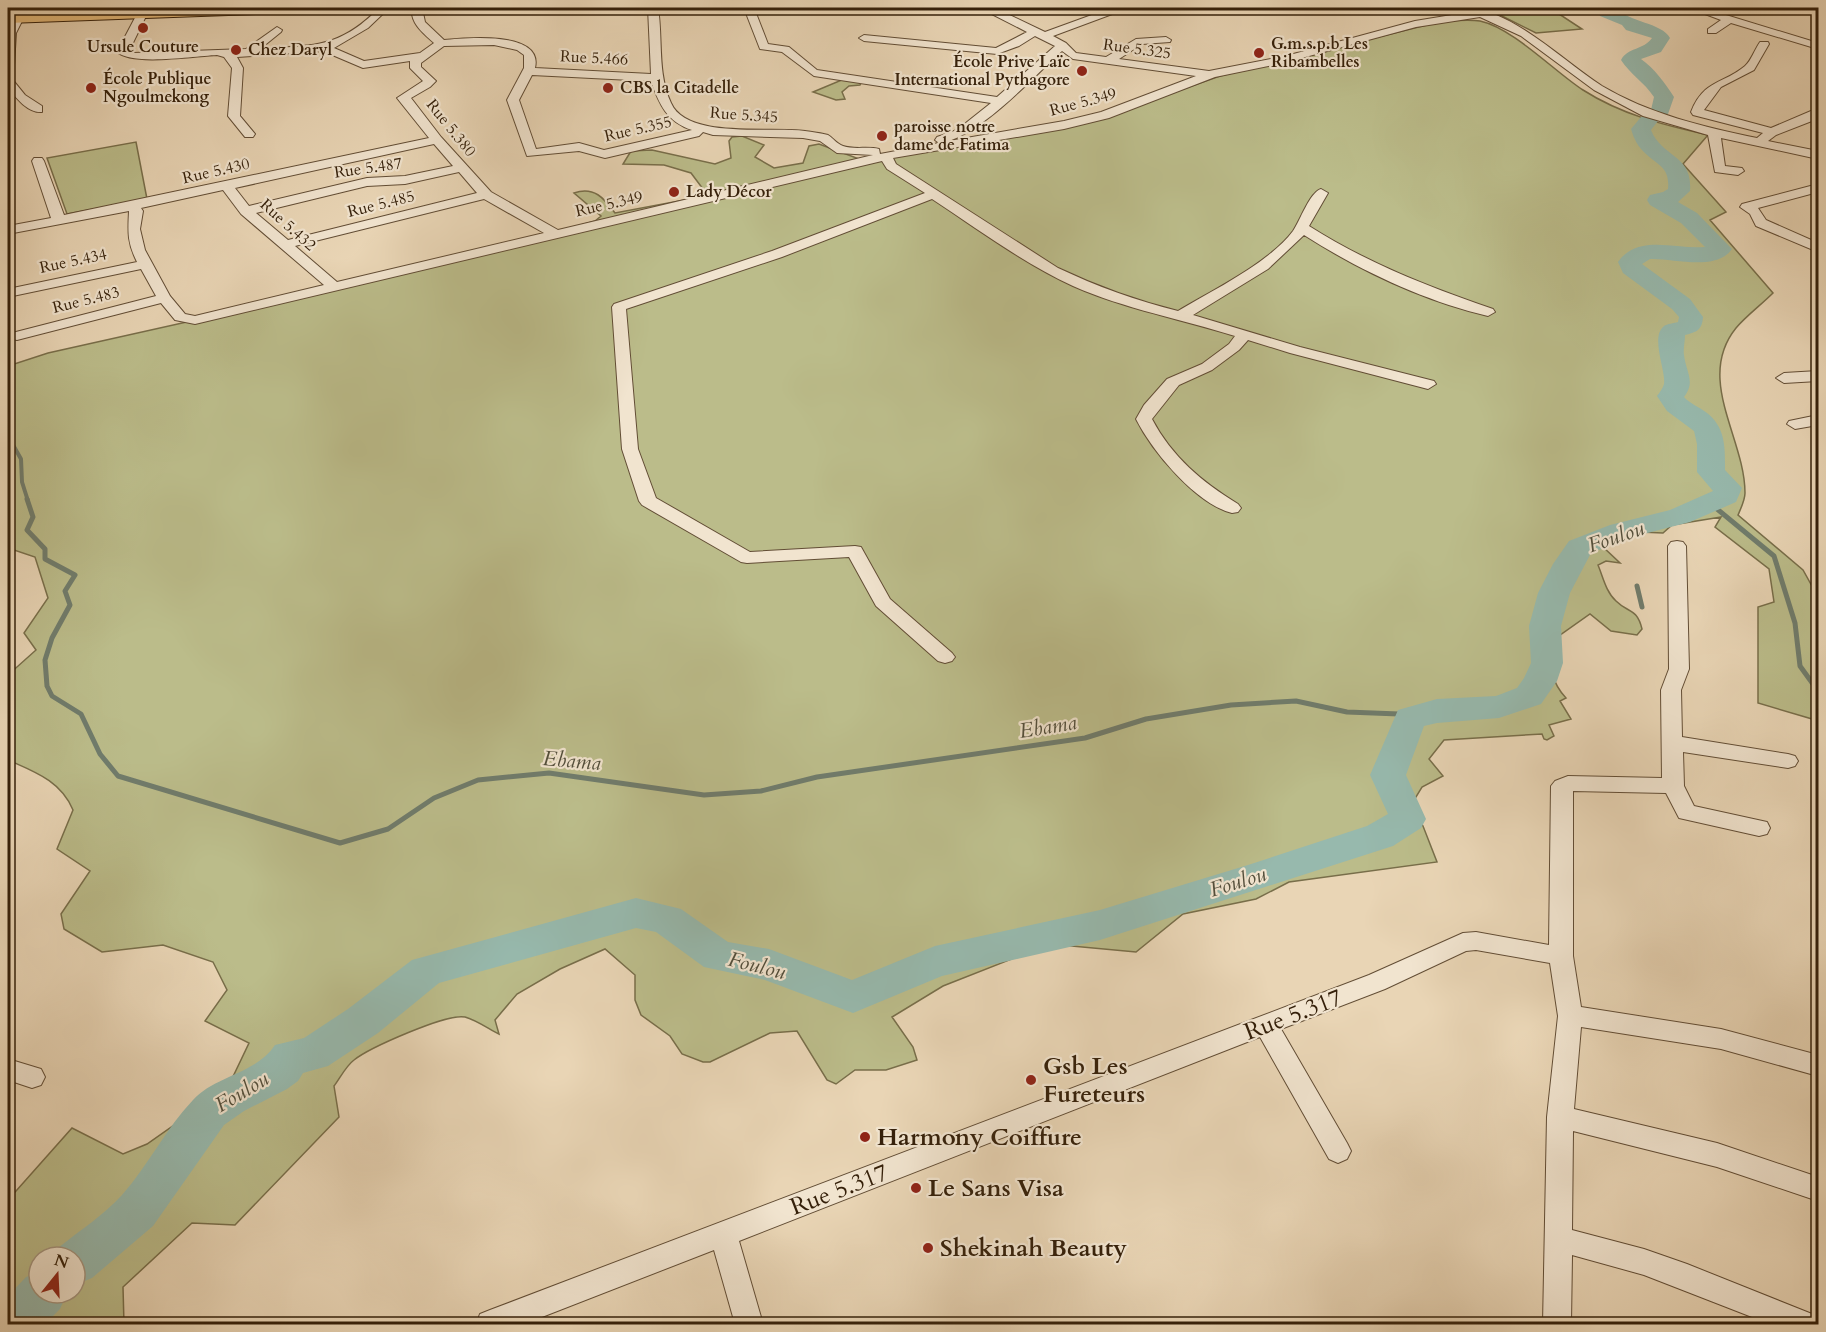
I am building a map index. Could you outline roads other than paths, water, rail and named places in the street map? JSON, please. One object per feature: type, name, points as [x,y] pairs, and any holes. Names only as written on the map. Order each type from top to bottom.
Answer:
[{"type":"main road","points":[[13,15],[212,8]]},
{"type":"main road","points":[[13,15],[160,9],[309,8]]},
{"type":"street","points":[[160,9],[123,51],[126,55],[217,52],[226,54],[325,48],[344,40],[369,24],[384,8]]},
{"type":"street","points":[[417,8],[416,16],[427,32],[441,43]]},
{"type":"street","name":"Rue 5.345","points":[[654,8],[656,78],[666,106],[675,117],[701,129],[824,138],[841,150],[869,150],[886,156]]},
{"type":"street","points":[[749,8],[764,47],[785,49],[814,73],[999,101]]},
{"type":"street","name":"Rue 5.325","points":[[988,8],[1062,45],[1073,56],[1212,74]]},
{"type":"street","points":[[864,38],[996,51],[1119,8]]},
{"type":"street","points":[[1470,8],[1525,34],[1598,88],[1647,113],[1714,133],[1818,155]]},
{"type":"street","points":[[1694,8],[1818,46]]},
{"type":"street","points":[[1212,74],[1287,59],[1415,24],[1482,13]]},
{"type":"street","points":[[8,65],[13,15]]},
{"type":"street","points":[[1712,31],[1730,18]]},
{"type":"street","points":[[250,51],[277,30]]},
{"type":"street","points":[[1106,62],[1140,41],[1166,40]]},
{"type":"street","points":[[325,48],[363,65],[422,56],[441,43],[476,41],[525,47],[532,60],[530,71]]},
{"type":"street","points":[[1764,44],[1750,68],[1717,85],[1696,112],[1772,132]]},
{"type":"street","points":[[1062,45],[961,134],[886,156],[891,166],[1053,271],[1116,297],[1295,350],[1428,384]]},
{"type":"street","points":[[226,54],[236,63],[239,73],[234,93],[234,117],[249,134]]},
{"type":"street","name":"Rue 5.380","points":[[422,56],[415,62],[417,68],[430,81],[403,98],[460,168],[486,195],[554,234]]},
{"type":"street","name":"Rue 5.466","points":[[530,71],[656,78]]},
{"type":"street","name":"Rue 5.355","points":[[530,71],[514,94],[513,100],[531,153],[579,147],[605,154],[695,133],[701,129]]},
{"type":"street","name":"Rue 5.349","points":[[164,298],[180,317],[186,320],[886,156],[1064,125],[1105,115],[1212,74]]},
{"type":"street","points":[[8,81],[21,97],[38,109]]},
{"type":"street","points":[[1759,143],[1772,132],[1813,116],[1818,111]]},
{"type":"street","points":[[1714,133],[1719,169],[1738,171]]},
{"type":"street","name":"Rue 5.430","points":[[8,230],[132,206],[437,140]]},
{"type":"street","points":[[38,161],[59,220]]},
{"type":"street","name":"Rue 5.487","points":[[246,211],[367,182],[405,180],[460,168]]},
{"type":"street","name":"Rue 5.432","points":[[227,186],[246,211],[332,285]]},
{"type":"street","points":[[1818,188],[1747,207],[1755,212],[1761,223],[1818,248]]},
{"type":"street","points":[[1181,316],[1263,266],[1303,228],[1321,193]]},
{"type":"street","points":[[933,194],[835,235],[730,272],[619,307],[630,449],[648,501],[747,558],[855,551],[883,602],[945,657]]},
{"type":"street","name":"Rue 5.485","points":[[284,245],[486,195]]},
{"type":"street","points":[[132,206],[136,211],[133,229],[138,250],[164,298]]},
{"type":"street","points":[[1303,228],[1339,252],[1447,298],[1488,312]]},
{"type":"street","name":"Rue 5.434","points":[[8,293],[146,264]]},
{"type":"street","name":"Rue 5.483","points":[[16,336],[164,298]]},
{"type":"street","points":[[1232,508],[1200,489],[1177,468],[1152,436],[1144,419],[1150,408],[1173,382],[1207,367],[1234,348],[1245,334]]},
{"type":"street","points":[[1784,378],[1818,376]]},
{"type":"street","points":[[1796,424],[1818,420]]},
{"type":"street","points":[[1677,546],[1679,669],[1671,690],[1673,786],[1687,812],[1759,828]]},
{"type":"street","points":[[1672,743],[1788,761]]},
{"type":"street","points":[[1557,1324],[1560,1117],[1570,1016],[1561,956],[1562,786],[1568,783],[1673,786]]},
{"type":"street","name":"Rue 5.317","points":[[490,1324],[1377,982],[1463,942],[1476,941],[1561,956]]},
{"type":"street","points":[[1570,1016],[1616,1021],[1722,1039],[1818,1066]]},
{"type":"street","points":[[1266,1025],[1338,1151]]},
{"type":"street","points":[[8,1070],[32,1077]]},
{"type":"street","points":[[1560,1117],[1718,1155],[1818,1190]]},
{"type":"street","points":[[723,1234],[749,1324]]},
{"type":"street","points":[[1559,1239],[1644,1262],[1802,1324]]},
{"type":"waterway","name":"Foulou","points":[[1605,8],[1610,11],[1606,12],[1628,21],[1632,26],[1659,34],[1661,38],[1654,48],[1632,56],[1630,60],[1645,71],[1644,75],[1664,97],[1661,110]]},
{"type":"waterway","name":"Foulou","points":[[87,1253],[137,1211],[209,1112],[229,1098],[272,1076],[283,1068],[290,1057],[313,1054],[363,1021],[426,971],[636,913],[667,920],[718,956],[769,965],[853,997],[935,962],[1100,925],[1256,877],[1380,836],[1408,819],[1388,775],[1410,718],[1437,711],[1499,707],[1529,696],[1540,681],[1547,663],[1545,626],[1554,593],[1568,564],[1580,547],[1621,531],[1680,516],[1726,496],[1728,488],[1711,472],[1711,444],[1708,431],[1697,418],[1677,406],[1670,396],[1677,388],[1677,377],[1671,355],[1673,331],[1690,326],[1691,317],[1681,304],[1631,268],[1630,262],[1638,255],[1649,252],[1699,255],[1720,249],[1689,218],[1658,200],[1670,198],[1679,191],[1679,173],[1671,162],[1645,140],[1641,129],[1648,121]]},
{"type":"waterway","name":"Ebama","points":[[8,436],[21,459],[22,482],[28,501]]},
{"type":"waterway","name":"Ebama","points":[[27,499],[33,517],[27,530],[45,549],[45,559],[75,575],[65,591],[70,605],[52,638],[45,660],[47,686],[52,696],[81,714],[100,754],[118,776],[340,843],[388,829],[434,798],[478,780],[549,773],[704,795],[761,791],[817,777],[1085,738],[1146,719],[1231,705],[1296,701],[1347,712],[1399,714],[1410,718]]},
{"type":"waterway","points":[[1711,504],[1774,556],[1795,623],[1800,666],[1818,691]]},
{"type":"waterway","points":[[1637,586],[1642,607]]},
{"type":"waterway","name":"Foulou","points":[[13,1324],[31,1305]]},
{"type":"place","name":"Ursule Couture","points":[[143,28]]},
{"type":"place","name":"Chez Daryl","points":[[236,50]]},
{"type":"place","name":"G.m.s.p.b Les Ribambelles","points":[[1259,53]]},
{"type":"place","name":"École Prive Laïc International Pythagore","points":[[1082,71]]},
{"type":"place","name":"École Publique Ngoulmekong","points":[[91,88]]},
{"type":"place","name":"CBS la Citadelle","points":[[608,88]]},
{"type":"place","name":"paroisse notre dame de Fatima","points":[[882,136]]},
{"type":"place","name":"Lady Décor","points":[[674,192]]},
{"type":"place","name":"Gsb Les Fureteurs","points":[[1031,1080]]},
{"type":"place","name":"Harmony Coiffure","points":[[865,1137]]},
{"type":"place","name":"Le Sans Visa","points":[[916,1188]]},
{"type":"place","name":"Shekinah Beauty","points":[[928,1248]]}]
